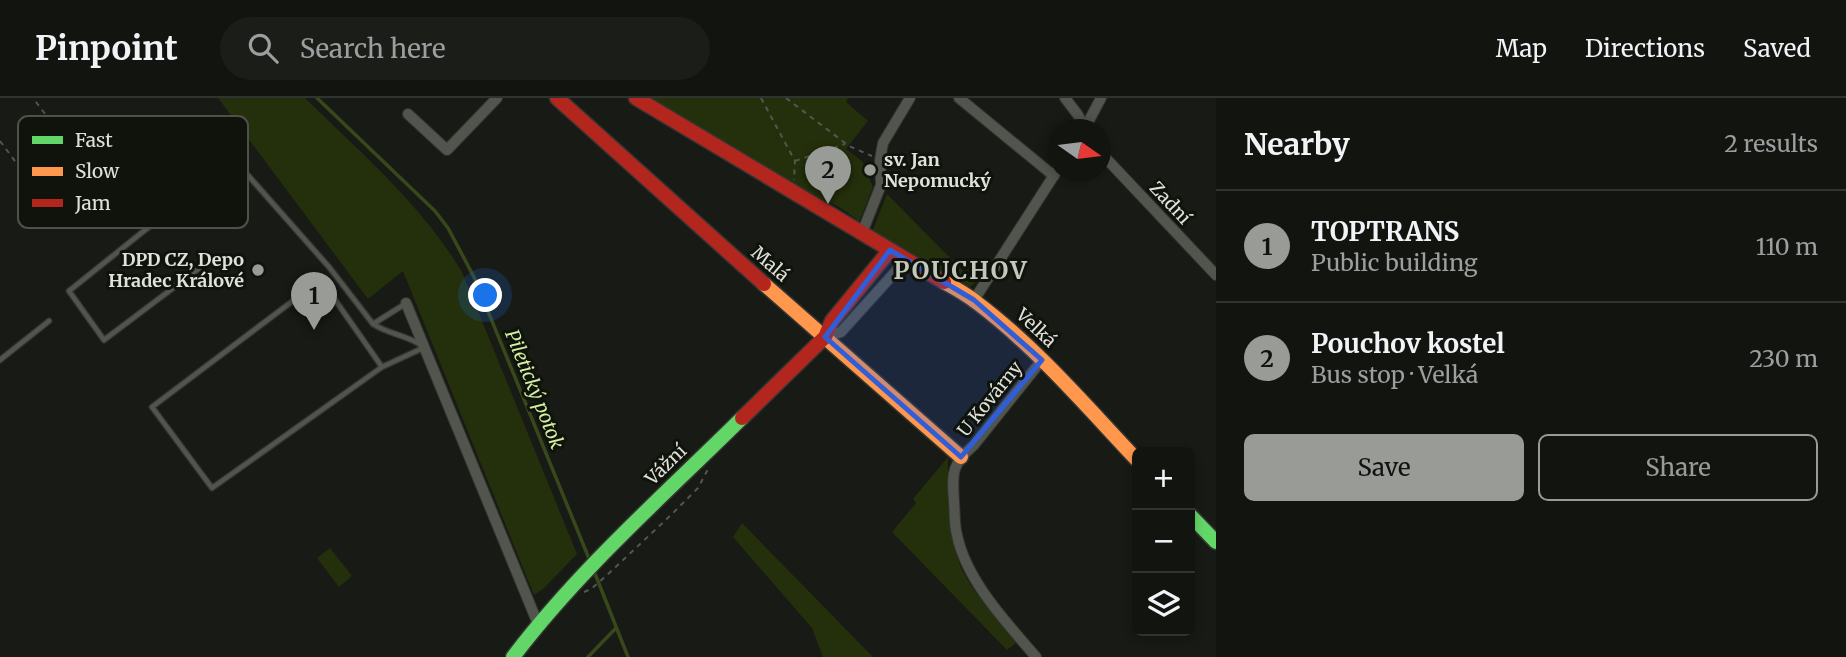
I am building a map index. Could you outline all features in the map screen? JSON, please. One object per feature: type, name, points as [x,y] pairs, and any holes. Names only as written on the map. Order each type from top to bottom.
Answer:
[{"type":"street","points":[[408,114],[447,150],[497,98]]},
{"type":"street","name":"Malá","points":[[557,98],[704,232],[961,457]]},
{"type":"street","name":"Velká","points":[[636,98],[974,300],[1009,328],[1042,360],[1132,455]]},
{"type":"street","points":[[862,233],[879,194],[883,143],[911,98]]},
{"type":"street","points":[[959,98],[1048,167]]},
{"type":"street","points":[[1065,98],[1080,119]]},
{"type":"street","points":[[1090,119],[1101,98]]},
{"type":"street","name":"Zadní","points":[[1111,163],[1216,275]]},
{"type":"street","points":[[974,300],[1050,182]]},
{"type":"street","name":"Vážní","points":[[513,657],[538,624],[584,573],[825,337],[832,321],[890,250]]},
{"type":"street","name":"Vážní","points":[[825,337],[841,332],[906,260]]},
{"type":"street","points":[[406,303],[538,624]]},
{"type":"street","name":"U Kovárny","points":[[961,457],[974,445],[1042,360]]},
{"type":"street","points":[[961,457],[954,467],[952,478],[957,535],[970,572],[1036,657]]},
{"type":"street","points":[[1195,520],[1216,542]]},
{"type":"lane","points":[[248,175],[329,267],[373,324],[424,348]]},
{"type":"lane","points":[[148,228],[69,291],[104,340],[209,261]]},
{"type":"lane","points":[[382,367],[331,294],[318,287],[310,288],[152,407],[212,488],[382,367],[424,348]]},
{"type":"lane","points":[[373,324],[406,303]]},
{"type":"lane","points":[[0,360],[49,321]]},
{"type":"path","points":[[33,98],[47,116]]},
{"type":"path","points":[[761,98],[794,161],[794,192]]},
{"type":"path","points":[[786,98],[846,143],[880,160]]},
{"type":"path","points":[[0,141],[18,165]]},
{"type":"path","points":[[794,161],[846,143]]},
{"type":"path","points":[[591,589],[698,488],[709,466],[709,450]]},
{"type":"highlighted area","points":[[890,250],[974,300],[1042,360],[961,457],[825,337]]},
{"type":"green space","points":[[218,98],[305,98],[409,202],[462,272],[577,554],[534,595],[403,271],[368,299],[248,138],[248,116],[231,116]]},
{"type":"green space","points":[[651,98],[848,98],[846,102],[868,121],[846,149],[862,161],[873,187],[859,222],[843,209],[812,196]]},
{"type":"green space","points":[[887,194],[975,283],[970,287],[959,285],[872,232]]},
{"type":"green space","points":[[948,457],[950,522],[958,559],[975,591],[1016,643],[1007,650],[892,532],[916,503],[913,499]]},
{"type":"green space","points":[[742,523],[873,657],[823,657],[812,628],[733,537]]},
{"type":"green space","points":[[330,548],[352,576],[339,587],[317,558]]},
{"type":"waterway","name":"Piletický potok","points":[[317,98],[435,211],[448,228],[474,277],[590,561]]},
{"type":"waterway","name":"Piletický potok","points":[[594,571],[628,657]]},
{"type":"waterway","points":[[588,657],[616,628]]},
{"type":"traffic: fast","points":[[513,657],[594,563],[742,418]]},
{"type":"traffic: fast","points":[[1195,520],[1216,542]]},
{"type":"traffic: slow","points":[[944,282],[972,299],[1019,338],[1132,455]]},
{"type":"traffic: slow","points":[[764,284],[961,457]]},
{"type":"traffic: jam","points":[[557,98],[764,284]]},
{"type":"traffic: jam","points":[[636,98],[944,282]]},
{"type":"traffic: jam","points":[[742,418],[825,337],[832,321],[890,250]]},
{"type":"place","name":"sv. Jan Nepomucký","points":[[870,170]]},
{"type":"place","name":"Pouchov kostel","points":[[828,204]]},
{"type":"place","name":"DPD CZ, Depo Hradec Králové","points":[[258,270]]},
{"type":"place","name":"TOPTRANS","points":[[314,330]]},
{"type":"district","name":"POUCHOV","points":[[961,271]]}]
